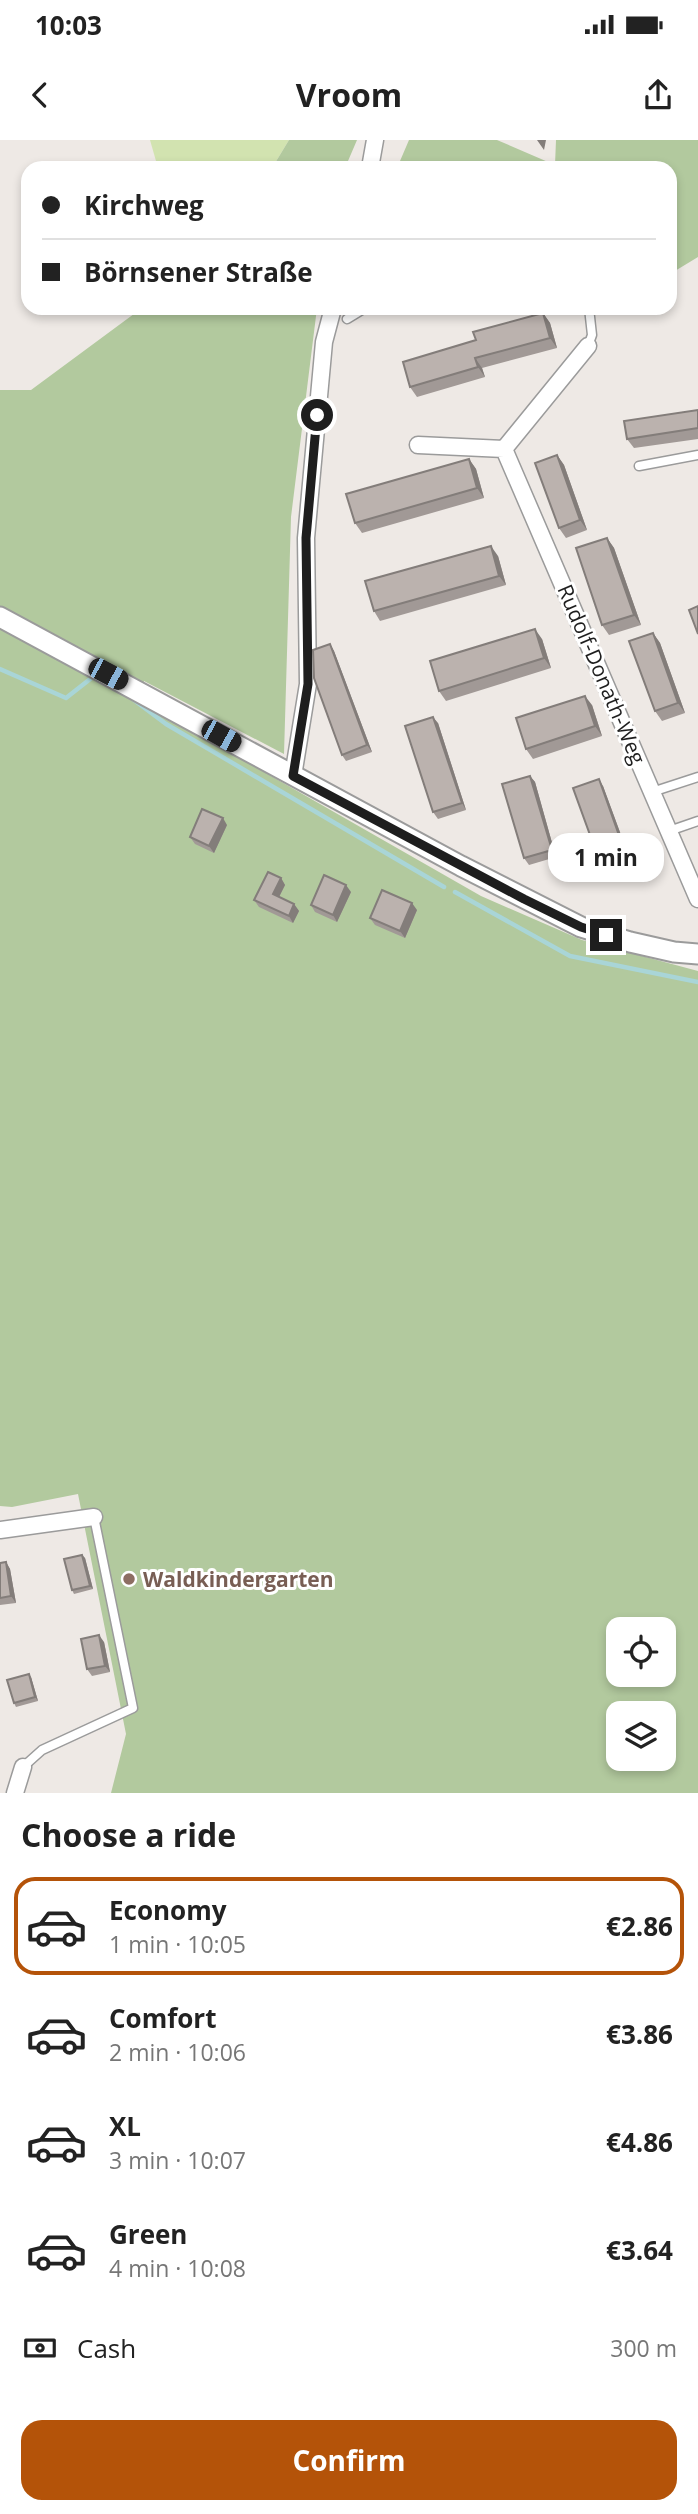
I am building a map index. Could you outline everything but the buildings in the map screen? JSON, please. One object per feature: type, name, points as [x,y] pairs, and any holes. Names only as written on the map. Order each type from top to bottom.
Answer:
[{"type":"street","points":[[371,161],[375,140]]},
{"type":"street","points":[[293,776],[308,684],[306,538],[324,342],[331,315]]},
{"type":"street","points":[[418,445],[503,449],[588,346]]},
{"type":"street","name":"Rudolf-Donath-Weg","points":[[503,449],[698,899]]},
{"type":"street","points":[[0,617],[293,776],[581,927],[674,952],[698,954]]},
{"type":"street","points":[[0,1530],[94,1517]]},
{"type":"street","points":[[15,1793],[23,1767]]},
{"type":"lane","points":[[347,319],[354,315]]},
{"type":"lane","points":[[588,346],[592,335],[590,315]]},
{"type":"lane","points":[[639,466],[698,455]]},
{"type":"lane","points":[[652,792],[698,777]]},
{"type":"lane","points":[[669,831],[698,821]]},
{"type":"lane","points":[[23,1767],[42,1750],[133,1708],[94,1517]]},
{"type":"green space","points":[[150,140],[289,140],[276,161],[156,161]]},
{"type":"green space","points":[[289,140],[357,140],[348,161],[276,161]]},
{"type":"green space","points":[[409,140],[497,140],[546,161],[400,161]]},
{"type":"green space","points":[[556,140],[698,140],[698,257],[677,270],[677,161],[555,161]]},
{"type":"green space","points":[[133,315],[316,315],[291,517],[284,754],[144,681],[140,701],[481,896],[582,940],[698,971],[698,1793],[111,1793],[126,1734],[78,1494],[12,1507],[0,1506],[0,390],[31,390]]},
{"type":"waterway","points":[[0,669],[66,698],[94,676]]},
{"type":"waterway","points":[[130,697],[166,724],[444,887]]},
{"type":"waterway","points":[[455,892],[570,956],[698,982]]},
{"type":"place","name":"Waldkindergarten","points":[[129,1579]]},
{"type":"route","points":[[317,415],[306,538],[308,684],[293,776],[524,899],[581,927],[606,935]]}]
